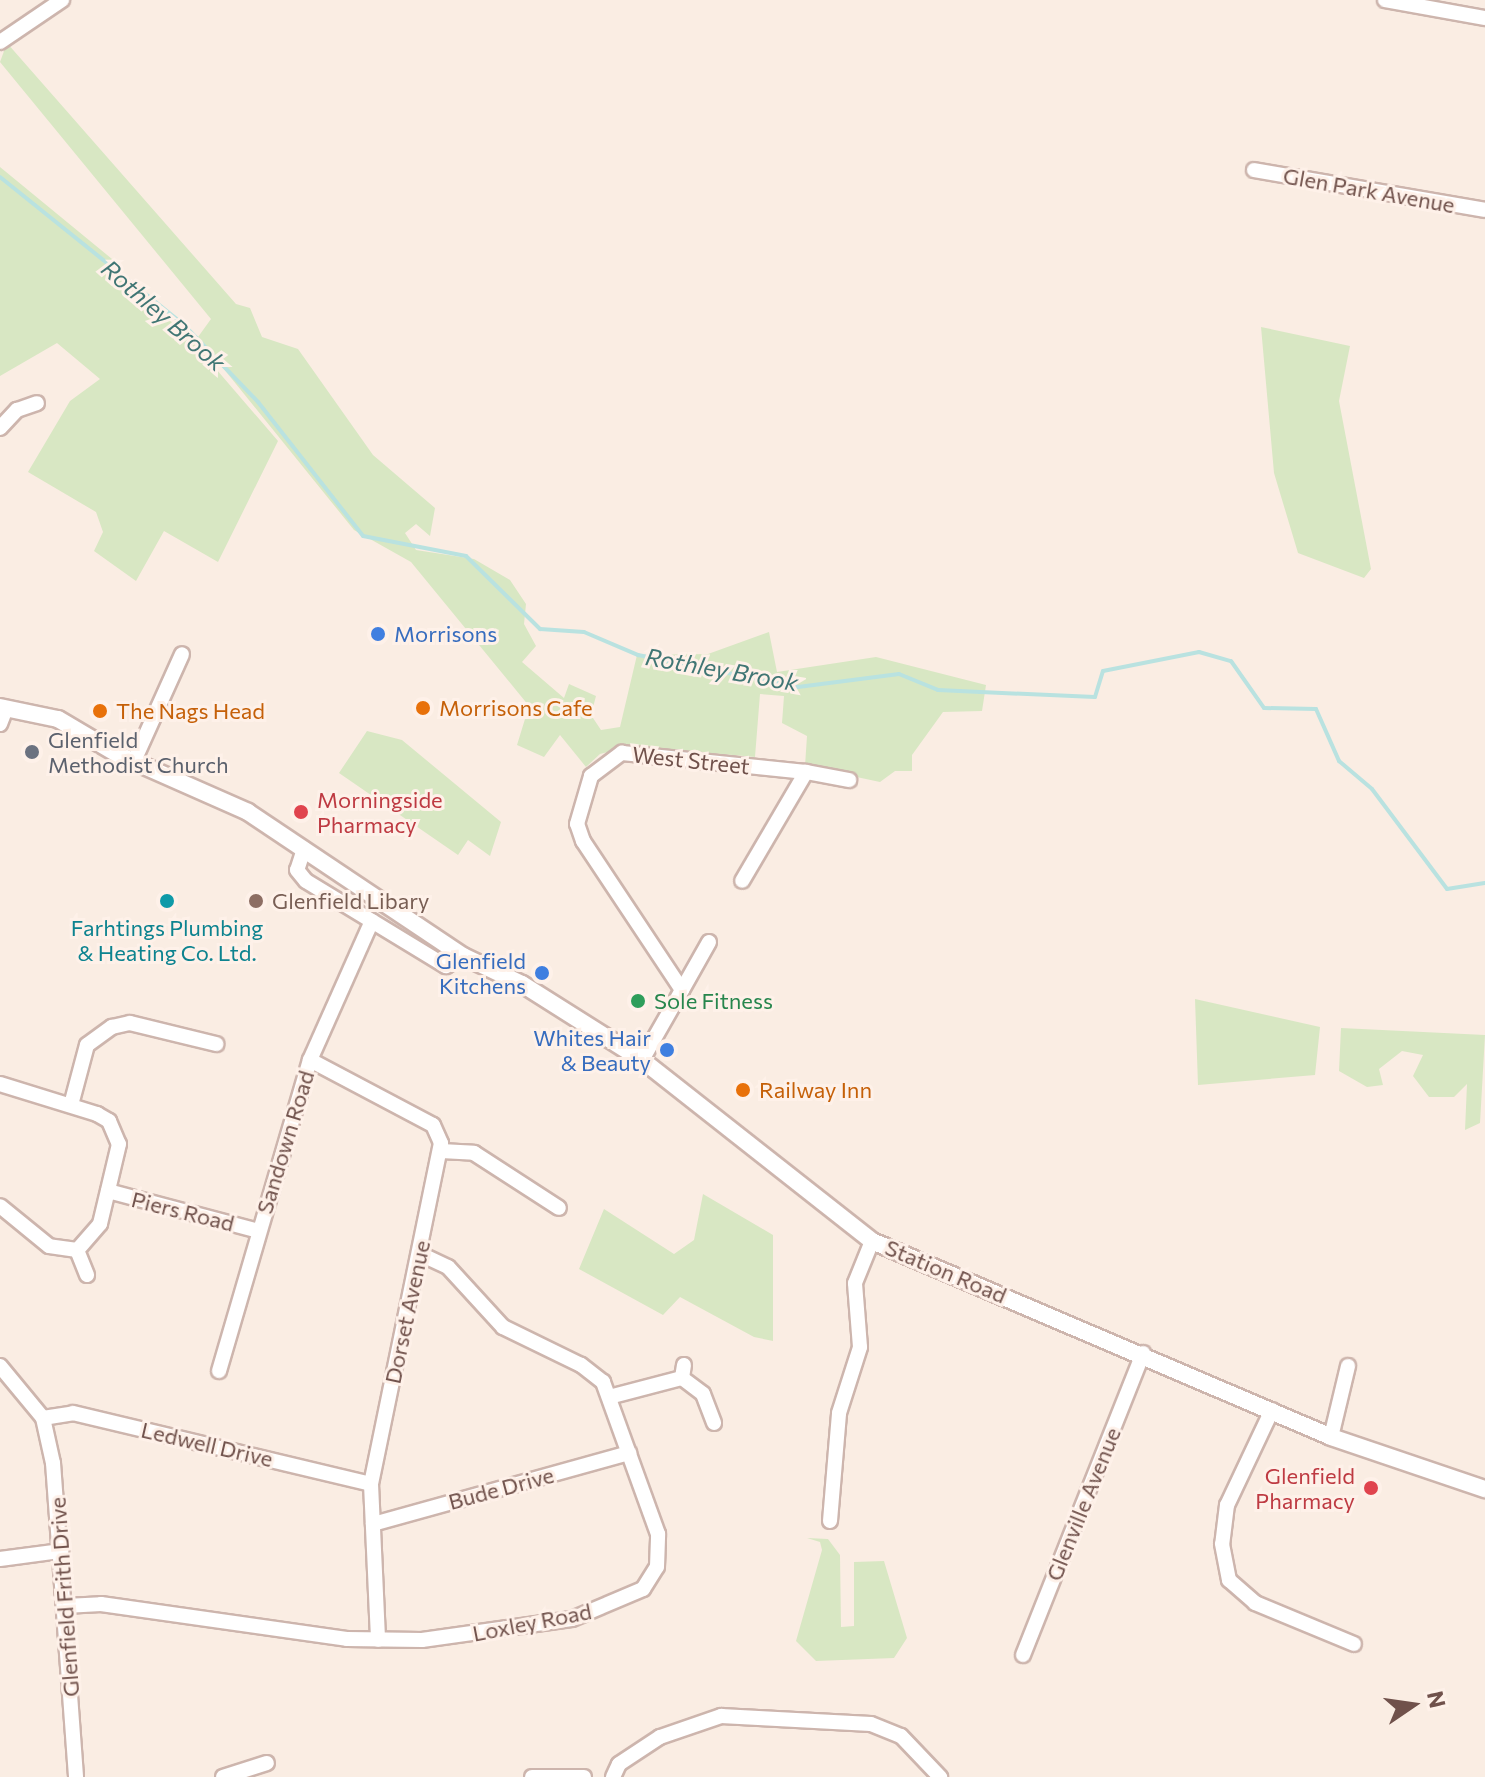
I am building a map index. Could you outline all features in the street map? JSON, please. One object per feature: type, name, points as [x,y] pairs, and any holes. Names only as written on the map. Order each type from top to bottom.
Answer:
[{"type":"street","points":[[0,42],[62,0]]},
{"type":"street","points":[[1385,0],[1479,17],[1475,0]]},
{"type":"street","name":"Glen Park Avenue","points":[[1254,170],[1485,210]]},
{"type":"street","points":[[0,428],[17,410],[37,403]]},
{"type":"street","points":[[134,761],[182,654]]},
{"type":"street","points":[[0,724],[3,708]]},
{"type":"street","name":"Station Road","points":[[3,708],[58,719],[134,761],[248,812],[463,956],[522,984],[642,1060],[872,1241],[1143,1353],[1331,1437],[1485,1489]]},
{"type":"street","name":"West Street","points":[[682,990],[583,841],[577,824],[591,776],[622,753],[806,772],[849,780]]},
{"type":"street","points":[[742,881],[806,772]]},
{"type":"street","name":"Station Road","points":[[304,849],[300,875],[446,966],[463,956]]},
{"type":"street","name":"Sandown Road","points":[[219,1371],[310,1060],[372,921]]},
{"type":"street","points":[[642,1060],[709,942]]},
{"type":"street","points":[[71,1105],[87,1045],[112,1027],[130,1023],[216,1044]]},
{"type":"street","points":[[310,1060],[433,1125],[441,1151],[474,1153],[559,1208]]},
{"type":"street","name":"Piers Road","points":[[0,1084],[71,1105],[109,1121],[117,1132],[108,1191],[96,1234],[77,1250]]},
{"type":"street","name":"Dorset Avenue","points":[[378,1640],[371,1484],[441,1151]]},
{"type":"street","name":"Piers Road","points":[[108,1191],[258,1231]]},
{"type":"street","points":[[0,1206],[49,1246],[77,1250],[88,1279]]},
{"type":"street","points":[[830,1521],[839,1413],[860,1347],[855,1283],[872,1241]]},
{"type":"street","name":"Loxley Road","points":[[65,1606],[101,1604],[378,1640],[526,1628],[636,1595],[653,1575],[660,1546],[603,1382],[581,1365],[503,1327],[448,1267],[420,1254]]},
{"type":"street","name":"Glenville Avenue","points":[[1023,1655],[1143,1353]]},
{"type":"street","points":[[0,1366],[43,1418]]},
{"type":"street","points":[[1331,1437],[1348,1366]]},
{"type":"street","points":[[609,1397],[683,1371],[703,1394],[714,1423]]},
{"type":"street","points":[[1272,1410],[1227,1505],[1222,1544],[1229,1580],[1255,1603],[1354,1644]]},
{"type":"street","name":"Ledwell Drive","points":[[43,1418],[73,1413],[371,1484]]},
{"type":"street","name":"Glenfield Frith Drive","points":[[43,1418],[61,1551],[76,1777]]},
{"type":"street","name":"Bude Drive","points":[[373,1524],[629,1453]]},
{"type":"street","points":[[0,1559],[61,1551]]},
{"type":"street","points":[[613,1777],[619,1764],[660,1737],[721,1716],[871,1724],[901,1736],[940,1777]]},
{"type":"street","points":[[223,1777],[267,1763]]},
{"type":"street","points":[[532,1777],[581,1777]]},
{"type":"green space","points":[[7,43],[236,304],[250,308],[262,337],[298,349],[373,455],[435,508],[430,536],[416,524],[405,533],[416,550],[474,559],[510,580],[526,604],[524,624],[536,646],[522,662],[564,698],[569,684],[596,696],[591,715],[601,730],[620,727],[637,655],[708,654],[769,632],[777,672],[876,657],[986,685],[982,711],[943,712],[912,755],[912,771],[895,771],[880,782],[805,766],[807,736],[782,723],[784,696],[760,694],[755,757],[632,746],[600,754],[586,767],[560,735],[544,757],[517,745],[529,706],[411,562],[354,530],[198,337],[211,319],[0,62]]},
{"type":"green space","points":[[0,167],[112,259],[108,269],[186,334],[278,441],[218,562],[164,531],[136,581],[94,551],[103,532],[96,512],[28,472],[70,401],[100,379],[57,343],[0,376]]},
{"type":"green space","points":[[1261,327],[1350,346],[1339,401],[1371,569],[1364,578],[1298,553],[1274,473]]},
{"type":"green space","points":[[367,731],[402,740],[501,822],[490,856],[468,840],[458,855],[339,773]]},
{"type":"green space","points":[[1195,999],[1320,1027],[1315,1075],[1198,1085]]},
{"type":"green space","points":[[1341,1028],[1485,1035],[1480,1123],[1465,1130],[1467,1084],[1454,1097],[1429,1097],[1413,1076],[1423,1055],[1402,1051],[1379,1069],[1383,1085],[1367,1087],[1339,1071]]},
{"type":"green space","points":[[703,1194],[773,1235],[773,1341],[754,1337],[680,1297],[663,1315],[579,1269],[604,1209],[674,1254],[694,1240]]},
{"type":"green space","points":[[807,1538],[828,1539],[840,1555],[841,1627],[854,1626],[854,1562],[884,1561],[907,1638],[894,1658],[816,1661],[796,1641],[822,1550],[820,1542]]},
{"type":"waterway","name":"Rothley Brook","points":[[0,177],[184,325],[258,402],[363,536],[466,556],[540,629],[584,632],[638,655],[798,687],[899,674],[938,690],[1095,697],[1103,671],[1199,652],[1231,661],[1264,708],[1316,709],[1339,761],[1372,789],[1447,889],[1485,883]]},
{"type":"place","name":"Morrisons","points":[[378,634]]},
{"type":"place","name":"Morrisons Cafe","points":[[423,708]]},
{"type":"place","name":"The Nags Head","points":[[100,711]]},
{"type":"place","name":"Glenfield Methodist Church","points":[[32,752]]},
{"type":"place","name":"Morningside Pharmacy","points":[[301,812]]},
{"type":"place","name":"Farhtings Plumbing & Heating Co. Ltd.","points":[[167,901]]},
{"type":"place","name":"Glenfield Libary","points":[[256,901]]},
{"type":"place","name":"Glenfield Kitchens","points":[[542,973]]},
{"type":"place","name":"Sole Fitness","points":[[638,1001]]},
{"type":"place","name":"Whites Hair & Beauty","points":[[667,1050]]},
{"type":"place","name":"Railway Inn","points":[[743,1090]]},
{"type":"place","name":"Glenfield Pharmacy","points":[[1371,1488]]}]
